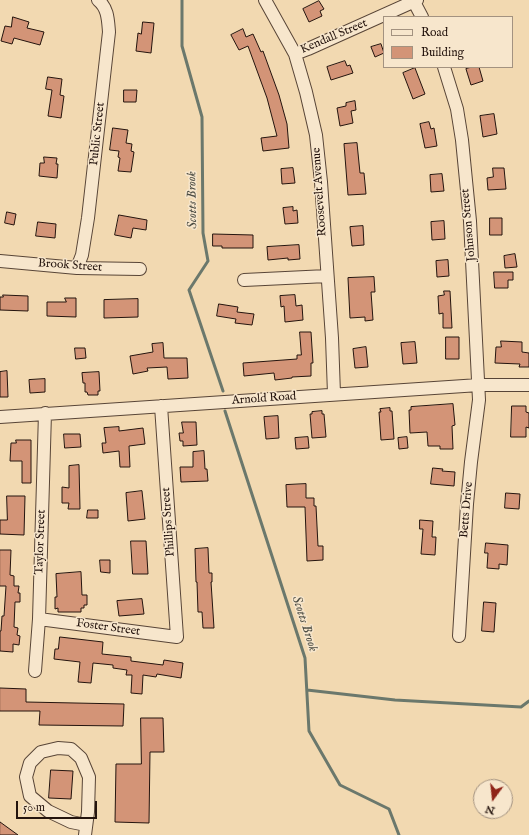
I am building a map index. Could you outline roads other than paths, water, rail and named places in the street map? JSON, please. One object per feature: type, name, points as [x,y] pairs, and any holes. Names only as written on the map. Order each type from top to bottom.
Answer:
[{"type":"street","name":"Roosevelt Avenue","points":[[265,0],[295,54],[316,135],[321,182],[332,338],[334,394]]},
{"type":"street","name":"Kendall Street","points":[[295,54],[415,0]]},
{"type":"street","points":[[415,0],[422,16]]},
{"type":"street","name":"Public Street","points":[[77,268],[82,254],[88,218],[109,32],[107,13],[99,1]]},
{"type":"street","name":"Johnson Street","points":[[444,68],[457,109],[462,140],[470,221],[479,385]]},
{"type":"street","name":"Brook Street","points":[[0,260],[77,268],[140,269]]},
{"type":"street","points":[[244,280],[327,276]]},
{"type":"street","name":"Arnold Road","points":[[0,416],[479,385],[529,385]]},
{"type":"street","name":"Betts Drive","points":[[459,636],[467,504],[479,400],[479,385]]},
{"type":"street","name":"Phillips Street","points":[[161,406],[177,637]]},
{"type":"street","name":"Taylor Street","points":[[36,671],[45,413]]},
{"type":"street","name":"Foster Street","points":[[39,619],[177,637]]},
{"type":"street","points":[[58,748],[71,749],[81,758],[89,777],[85,830],[48,811],[30,796],[26,777],[30,763],[41,752],[58,748]]},
{"type":"waterway","name":"Scotts Brook","points":[[182,0],[182,46],[202,117],[203,233],[208,261],[189,290],[223,391]]},
{"type":"waterway","name":"Scotts Brook","points":[[225,411],[305,658],[309,731],[340,785],[389,809],[399,835]]},
{"type":"waterway","points":[[307,690],[395,700],[521,707],[529,701]]}]
